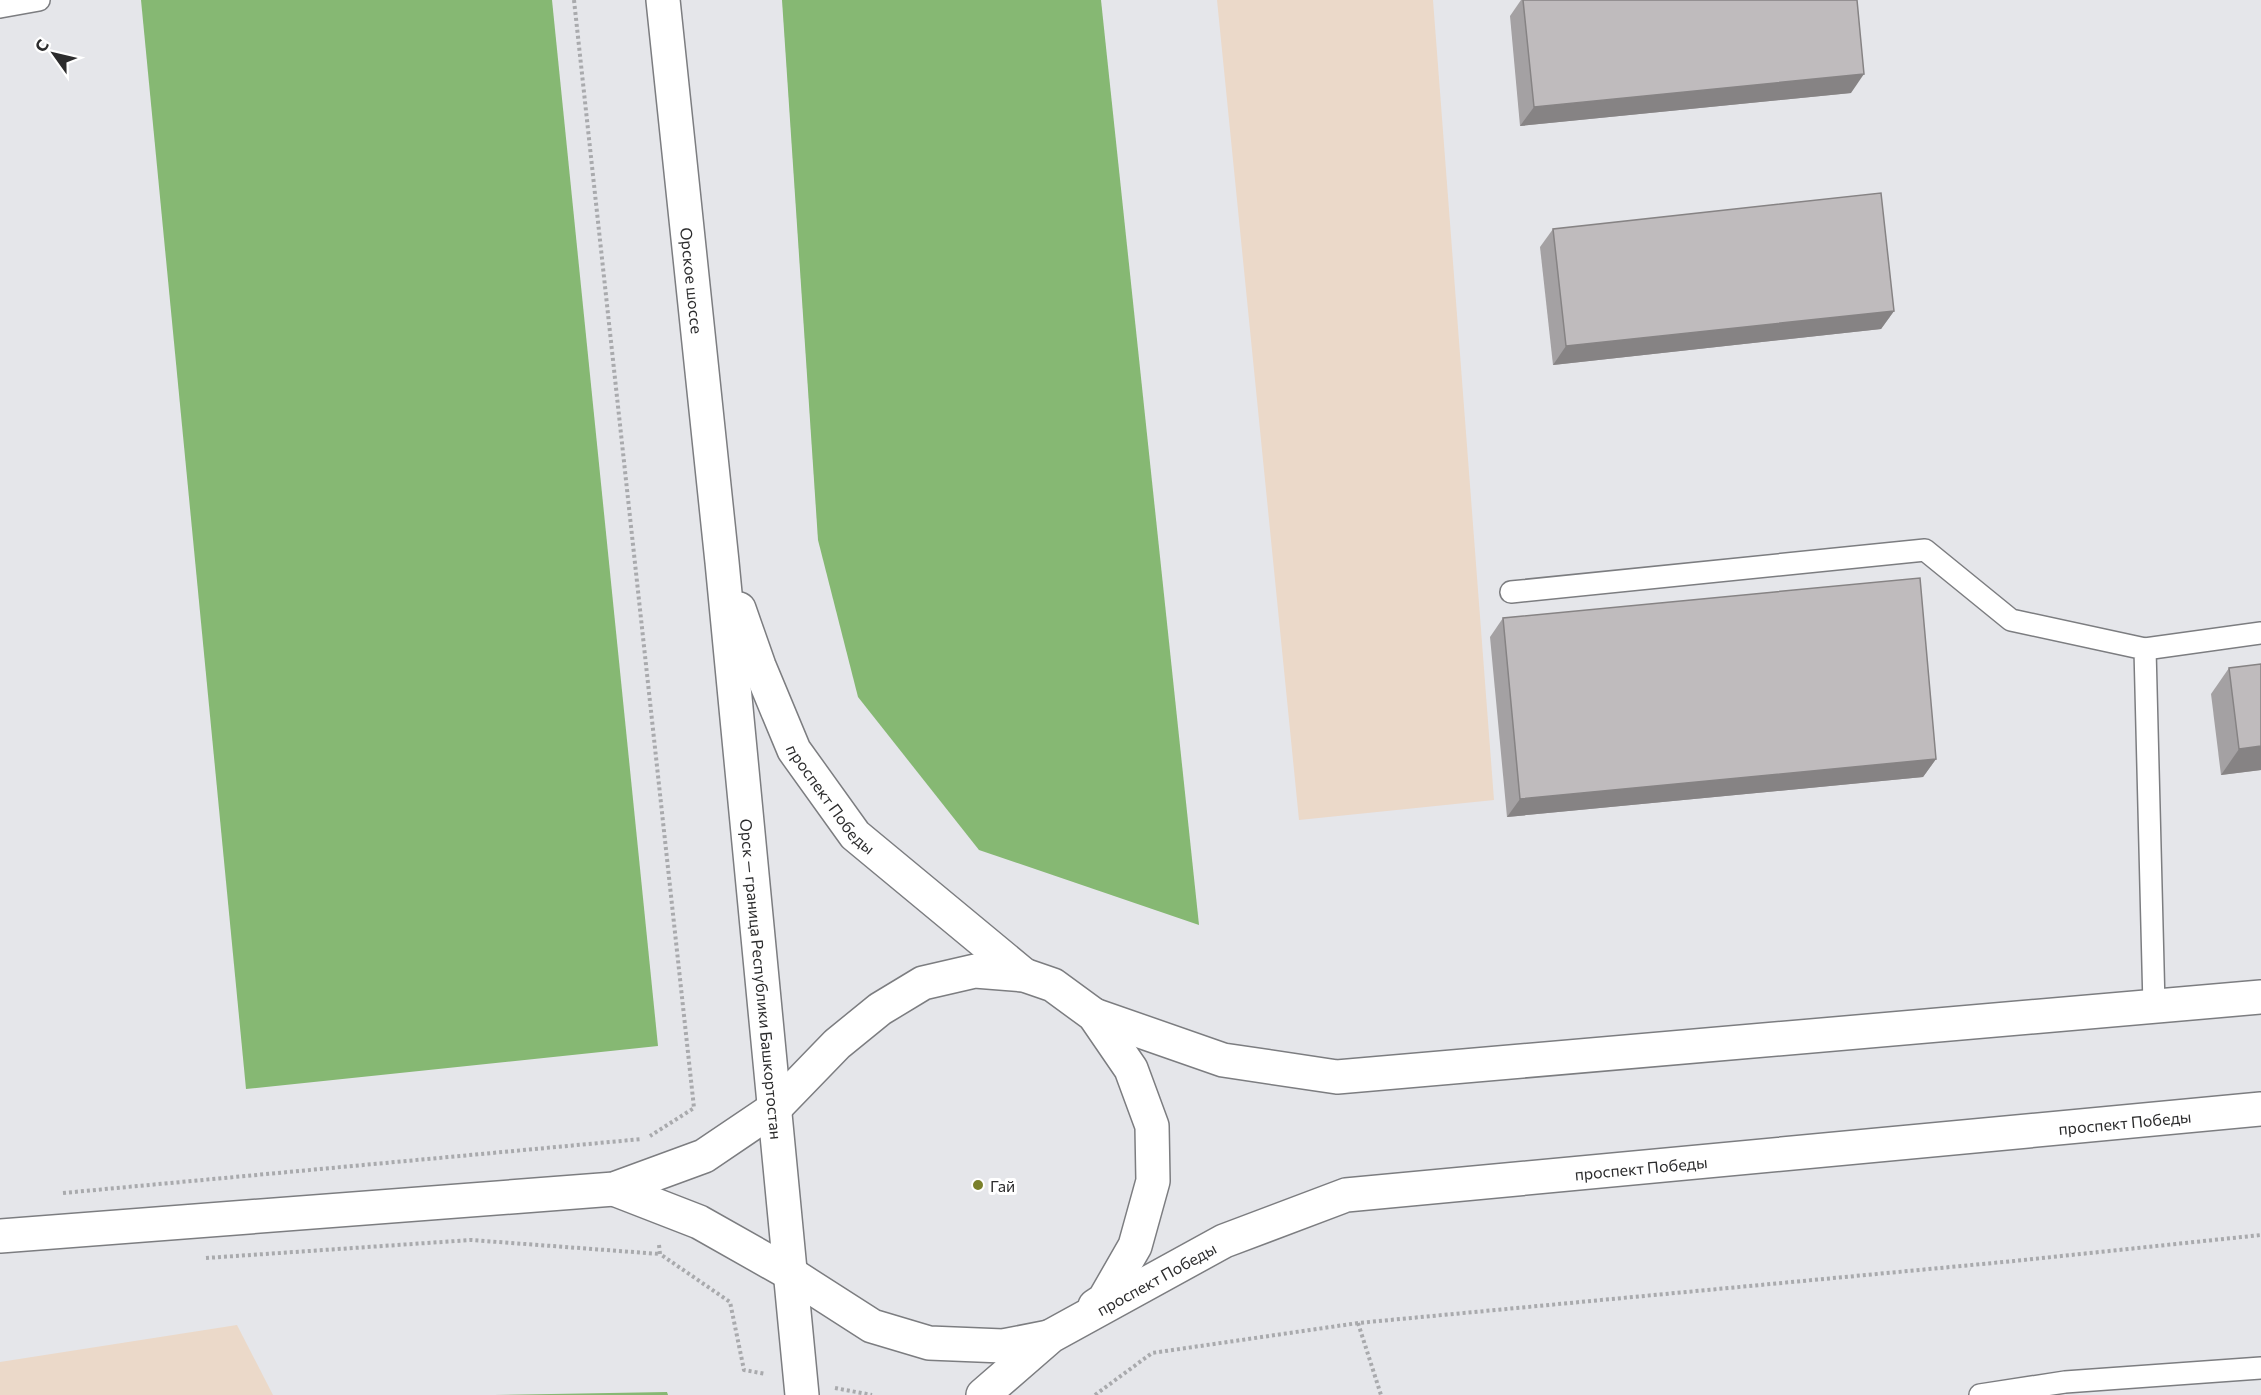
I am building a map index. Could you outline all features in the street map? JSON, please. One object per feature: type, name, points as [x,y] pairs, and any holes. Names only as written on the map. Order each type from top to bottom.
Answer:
[{"type":"main road","name":"Орское шоссе","points":[[663,0],[722,562]]},
{"type":"main road","name":"проспект Победы","points":[[722,562],[759,666],[794,750],[855,835],[1024,975]]},
{"type":"main road","name":"Орск — граница Республики Башкортостан","points":[[722,562],[801,1388]]},
{"type":"main road","points":[[0,1236],[614,1189],[704,1155],[776,1108],[837,1044],[880,1009],[923,983],[975,971],[1024,975],[1053,985],[1094,1016],[1223,1060],[1337,1077],[2261,997]]},
{"type":"main road","points":[[983,1395],[1051,1336],[1104,1300],[1135,1246],[1154,1181],[1152,1126],[1131,1070],[1094,1016]]},
{"type":"main road","name":"проспект Победы","points":[[1051,1336],[1224,1241],[1346,1195],[2261,1109]]},
{"type":"main road","points":[[614,1189],[699,1222],[791,1274],[872,1326],[929,1343],[1003,1346],[1051,1336]]},
{"type":"lane","points":[[0,6],[39,0]]},
{"type":"lane","points":[[1511,592],[1925,550],[2011,620],[2145,649],[2261,633]]},
{"type":"lane","points":[[2145,649],[2154,1006]]},
{"type":"lane","points":[[1980,1395],[2065,1382],[2261,1368]]},
{"type":"path","points":[[59,1193],[646,1139],[694,1108],[574,0]]},
{"type":"path","points":[[654,1205],[660,1254]]},
{"type":"path","points":[[1095,1395],[1152,1353],[1358,1323],[2014,1261],[2261,1235]]},
{"type":"path","points":[[200,1259],[471,1240],[660,1254],[730,1302],[744,1370],[801,1388],[872,1395]]},
{"type":"path","points":[[1358,1323],[1381,1395]]},
{"type":"shaded area","points":[[1217,0],[1433,0],[1494,800],[1299,820]]},
{"type":"shaded area","points":[[237,1325],[273,1395],[0,1395],[0,1362]]},
{"type":"green space","points":[[141,0],[552,0],[658,1046],[246,1089]]},
{"type":"green space","points":[[782,0],[1101,0],[1199,925],[979,850],[858,697],[818,540]]},
{"type":"green space","points":[[667,1392],[668,1395],[494,1395]]},
{"type":"building","points":[[1523,0],[1857,0],[1864,74],[1534,107]]},
{"type":"building","points":[[1881,193],[1894,311],[1566,346],[1553,229]]},
{"type":"building","points":[[1920,578],[1936,759],[1520,799],[1503,618]]},
{"type":"building","points":[[2261,664],[2261,746],[2239,749],[2229,668]]},
{"type":"place","name":"Гай","points":[[978,1185]]}]
